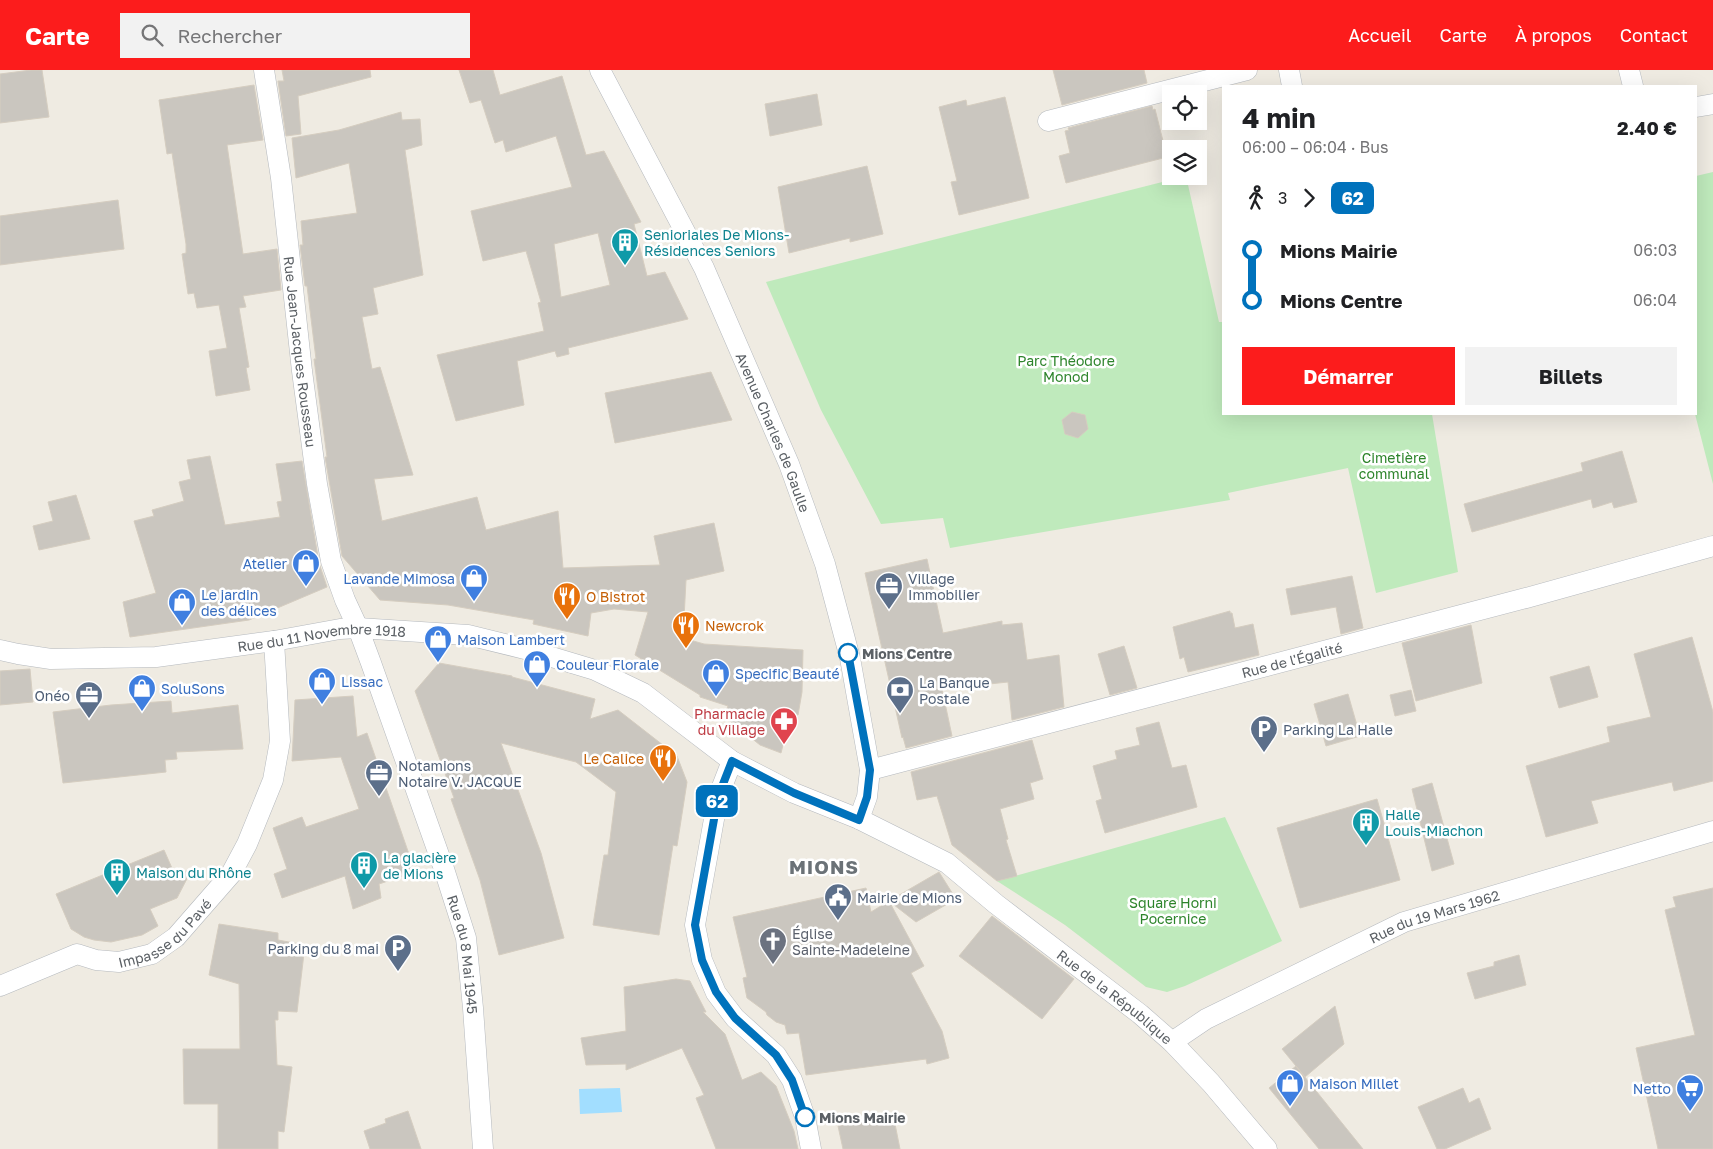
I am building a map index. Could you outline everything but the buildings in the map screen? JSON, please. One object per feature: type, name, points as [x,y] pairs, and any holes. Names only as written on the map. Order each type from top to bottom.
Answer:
[{"type":"street","name":"Rue Jean-Jacques Rousseau","points":[[264,70],[281,178],[302,371],[317,484],[331,560],[344,600],[358,628]]},
{"type":"street","name":"Avenue Charles de Gaulle","points":[[600,70],[704,268],[789,464],[825,564],[850,658],[870,770],[867,797],[859,820]]},
{"type":"street","points":[[1048,122],[1247,70]]},
{"type":"street","points":[[1288,70],[1292,85]]},
{"type":"street","points":[[1629,70],[1633,85]]},
{"type":"street","points":[[1697,107],[1713,104]]},
{"type":"street","name":"Rue de l'Égalité","points":[[870,770],[1526,598],[1713,546]]},
{"type":"street","name":"Rue du 11 Novembre 1918","points":[[0,650],[51,659],[156,657],[274,641],[340,629],[358,628],[468,635],[526,649],[595,670],[642,693],[732,761],[794,793],[859,820]]},
{"type":"street","name":"Rue du 8 Mai 1945","points":[[358,628],[444,869],[466,938],[483,1149]]},
{"type":"street","name":"Impasse du Pavé","points":[[0,986],[77,954],[96,960],[120,962],[152,954],[176,937],[231,874],[247,844],[273,780],[280,741],[274,641]]},
{"type":"street","points":[[732,761],[718,797],[695,925],[702,960],[716,992],[730,1012],[776,1055],[792,1080],[805,1117],[811,1149]]},
{"type":"street","name":"Rue de la République","points":[[859,820],[947,863],[996,904],[1140,1014],[1172,1042],[1211,1083],[1267,1149]]},
{"type":"street","name":"Rue du 19 Mars 1962","points":[[1172,1042],[1206,1019],[1404,922],[1713,831]]},
{"type":"green space","points":[[1713,172],[1713,484],[1695,415],[1697,415],[1697,176]]},
{"type":"green space","name":"Parc Théodore Monod","points":[[1162,182],[1162,185],[1188,185],[1219,322],[1222,322],[1222,415],[1432,415],[1458,572],[1376,593],[1348,468],[1228,493],[1230,500],[950,548],[943,518],[881,524],[821,410],[766,282]]},
{"type":"green space","name":"Square Horni Pocernice","points":[[1225,817],[1282,941],[1185,986],[1167,992],[1146,987],[1065,925],[997,881]]},
{"type":"water","points":[[620,1088],[622,1112],[580,1114],[579,1089]]},
{"type":"bus line","name":"62","points":[[805,1117],[792,1080],[776,1055],[735,1018],[716,992],[702,960],[695,925],[718,797],[732,761],[794,793],[859,820],[867,797],[870,770],[848,653]]},
{"type":"place","name":"Senioriales De Mions- Résidences Seniors","points":[[625,266]]},
{"type":"place","name":"Atelier","points":[[306,587]]},
{"type":"place","name":"Lavande Mimosa","points":[[474,602]]},
{"type":"place","name":"Village Immobilier","points":[[889,610]]},
{"type":"place","name":"O Bistrot","points":[[567,620]]},
{"type":"place","name":"Le jardin des délices","points":[[182,626]]},
{"type":"place","name":"Newcrok","points":[[686,649]]},
{"type":"place","name":"Mions Centre","points":[[848,653]]},
{"type":"place","name":"Maison Lambert","points":[[438,663]]},
{"type":"place","name":"Couleur Florale","points":[[537,688]]},
{"type":"place","name":"Specific Beauté","points":[[716,697]]},
{"type":"place","name":"Lissac","points":[[322,705]]},
{"type":"place","name":"SoluSons","points":[[142,712]]},
{"type":"place","name":"La Banque Postale","points":[[900,714]]},
{"type":"place","name":"Onéo","points":[[89,719]]},
{"type":"place","name":"Pharmacie du Village","points":[[784,745]]},
{"type":"place","name":"Parking La Halle","points":[[1264,753]]},
{"type":"place","name":"Le Calice","points":[[663,782]]},
{"type":"place","name":"Notamions Notaire V. JACQUE","points":[[379,797]]},
{"type":"place","name":"Halle Louis-Miachon","points":[[1366,846]]},
{"type":"place","name":"La glacière de Mions","points":[[364,889]]},
{"type":"place","name":"Maison du Rhône","points":[[117,896]]},
{"type":"place","name":"Mairie de Mions","points":[[838,921]]},
{"type":"place","name":"Église Sainte-Madeleine","points":[[773,965]]},
{"type":"place","name":"Parking du 8 mai","points":[[398,972]]},
{"type":"place","name":"Maison Millet","points":[[1290,1107]]},
{"type":"place","name":"Netto","points":[[1690,1112]]},
{"type":"place","name":"Mions Mairie","points":[[805,1117]]},
{"type":"district","name":"MIONS","points":[[824,866]]},
{"type":"park label","name":"Cimetière communal","points":[[1394,466]]}]
